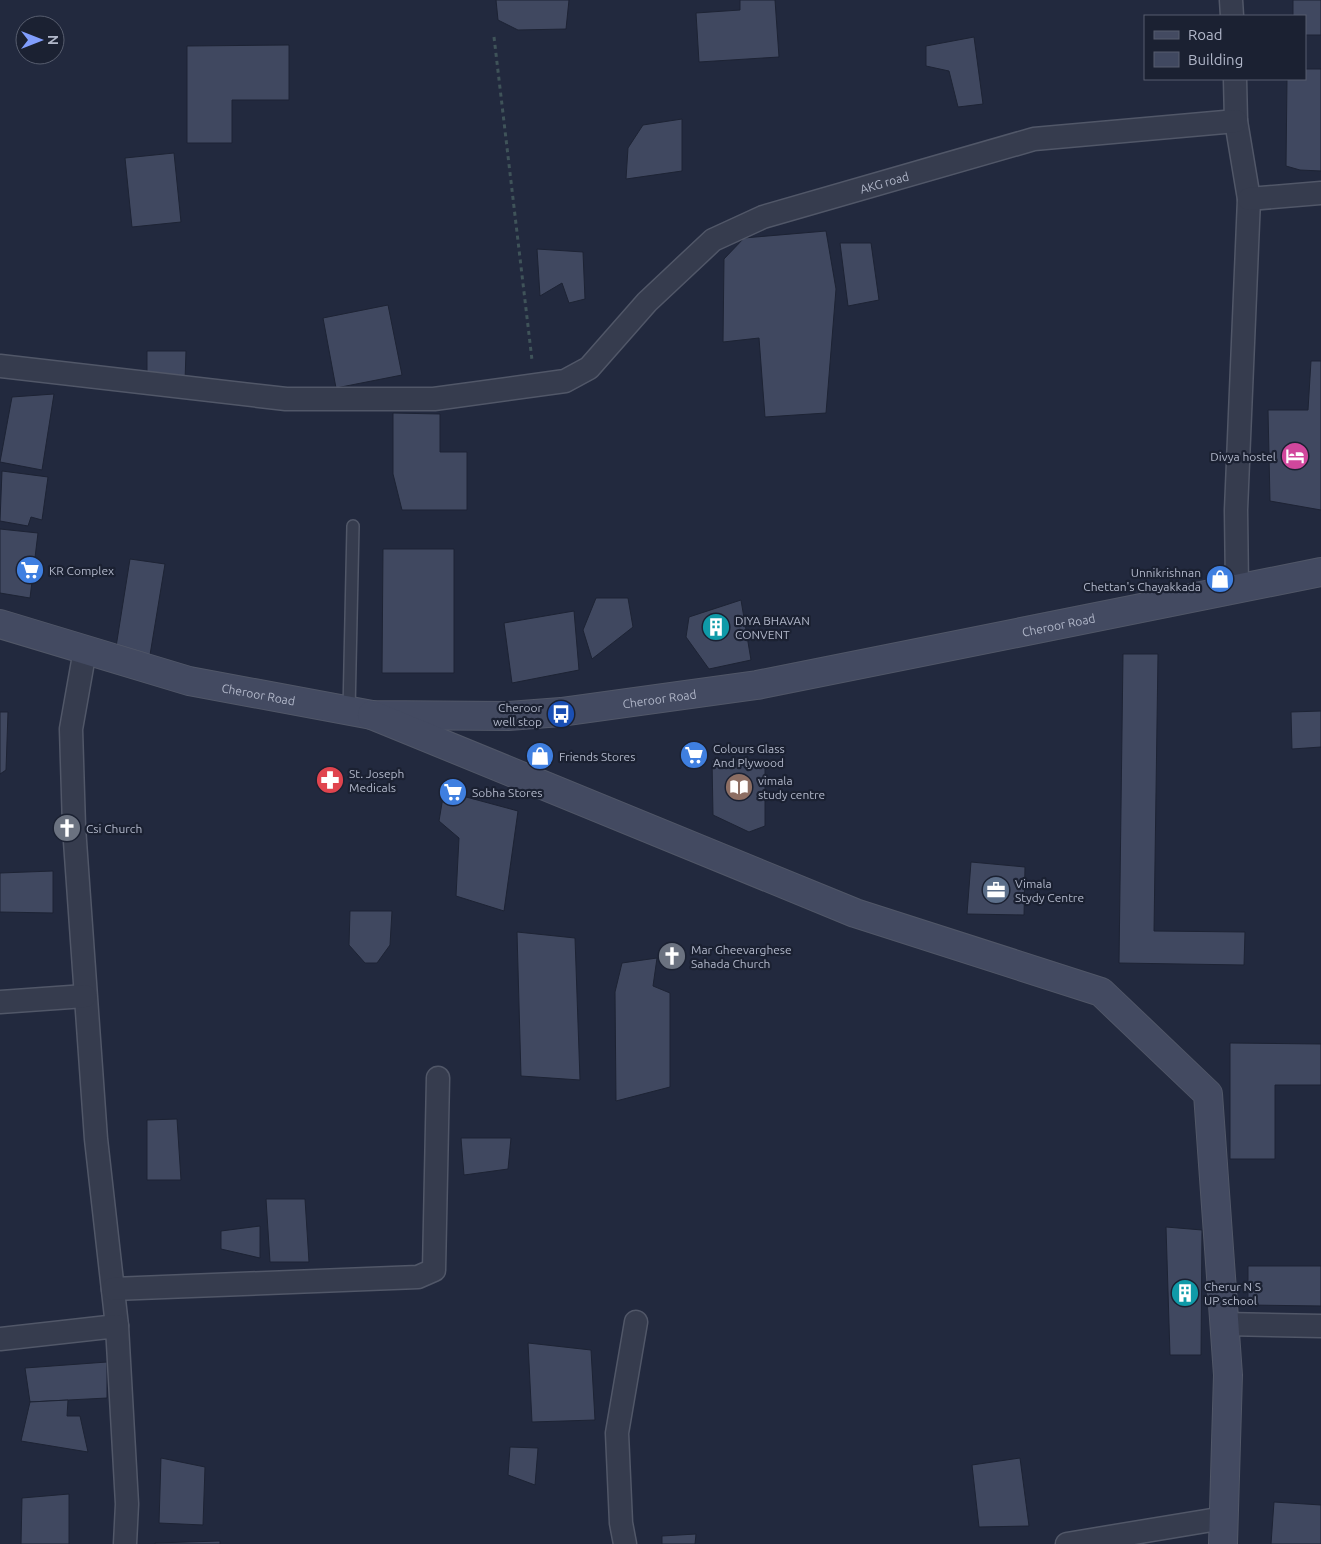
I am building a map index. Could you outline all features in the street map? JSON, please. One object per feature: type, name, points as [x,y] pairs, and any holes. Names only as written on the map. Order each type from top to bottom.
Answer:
[{"type":"main road","name":"Cheroor Road","points":[[0,624],[189,682],[360,713],[508,716],[561,712],[757,685],[1321,572]]},
{"type":"main road","points":[[360,713],[855,913],[1101,992],[1208,1094],[1228,1375],[1224,1531]]},
{"type":"street","points":[[1232,0],[1232,15]]},
{"type":"street","points":[[1234,80],[1236,121],[1249,200],[1236,510],[1237,588]]},
{"type":"street","name":"AKG road","points":[[0,366],[286,399],[434,399],[565,381],[589,368],[648,302],[713,240],[764,217],[1034,138],[1236,121]]},
{"type":"street","points":[[1249,200],[1321,193]]},
{"type":"street","points":[[85,650],[71,729],[74,827],[96,1139],[117,1326],[127,1504],[126,1544]]},
{"type":"street","points":[[0,1002],[85,996]]},
{"type":"street","points":[[113,1289],[418,1277],[434,1270],[438,1078]]},
{"type":"street","points":[[625,1544],[621,1524],[617,1434],[636,1322]]},
{"type":"street","points":[[1225,1324],[1321,1326]]},
{"type":"street","points":[[0,1339],[117,1326]]},
{"type":"street","points":[[1068,1544],[1224,1531]]},
{"type":"lane","points":[[353,526],[360,713]]},
{"type":"path","points":[[494,37],[535,386]]},
{"type":"building","points":[[496,0],[569,0],[566,29],[518,30],[498,20]]},
{"type":"building","points":[[740,0],[775,0],[779,57],[699,62],[696,13],[740,10]]},
{"type":"building","points":[[1293,0],[1321,0],[1321,35],[1306,35],[1306,15],[1293,15]]},
{"type":"building","points":[[974,37],[983,104],[958,107],[949,71],[926,66],[926,46]]},
{"type":"building","points":[[289,45],[289,100],[232,100],[232,143],[187,143],[187,46]]},
{"type":"building","points":[[1306,69],[1321,69],[1321,171],[1300,170],[1286,166],[1287,80],[1306,80]]},
{"type":"building","points":[[682,119],[682,171],[626,179],[628,148],[643,125]]},
{"type":"building","points":[[174,153],[181,222],[132,227],[125,158]]},
{"type":"building","points":[[826,231],[836,289],[826,413],[765,417],[759,338],[723,342],[724,259],[744,238]]},
{"type":"building","points":[[840,243],[871,243],[879,300],[848,306]]},
{"type":"building","points":[[537,249],[583,252],[585,299],[569,303],[562,283],[540,296]]},
{"type":"building","points":[[388,305],[402,375],[336,388],[323,318]]},
{"type":"building","points":[[147,351],[186,351],[185,381],[147,380]]},
{"type":"building","name":"Divya hostel","points":[[1311,361],[1321,361],[1321,510],[1270,501],[1268,410],[1308,410]]},
{"type":"building","points":[[54,394],[42,470],[0,462],[12,397]]},
{"type":"building","points":[[393,413],[440,414],[440,452],[467,452],[467,510],[402,510],[393,474]]},
{"type":"building","points":[[2,471],[48,477],[42,520],[31,517],[28,526],[0,521]]},
{"type":"building","points":[[0,529],[38,533],[30,598],[0,593]]},
{"type":"building","points":[[383,549],[454,549],[454,673],[382,673]]},
{"type":"building","points":[[130,559],[165,564],[149,661],[116,647]]},
{"type":"building","points":[[596,598],[628,598],[633,627],[592,659],[583,630]]},
{"type":"building","name":"DIYA BHAVAN CONVENT","points":[[741,600],[751,660],[709,669],[686,637],[689,617]]},
{"type":"building","points":[[574,611],[579,670],[512,683],[504,623]]},
{"type":"building","points":[[1123,654],[1158,654],[1154,931],[1245,932],[1244,965],[1119,963]]},
{"type":"building","points":[[1321,711],[1321,747],[1292,749],[1291,712]]},
{"type":"building","points":[[0,712],[8,712],[6,770],[0,774]]},
{"type":"building","name":"vimala study centre","points":[[712,760],[765,760],[765,826],[749,832],[713,815]]},
{"type":"building","points":[[444,791],[518,811],[504,911],[456,896],[459,838],[439,821]]},
{"type":"building","name":"Vimala Stydy Centre","points":[[971,862],[1025,867],[1024,915],[967,914]]},
{"type":"building","points":[[53,871],[53,913],[0,912],[0,873]]},
{"type":"building","points":[[350,911],[392,911],[390,945],[377,963],[365,963],[349,945]]},
{"type":"building","points":[[517,932],[575,938],[580,1080],[521,1076]]},
{"type":"building","points":[[657,958],[653,986],[670,993],[670,1087],[616,1101],[615,992],[622,963]]},
{"type":"building","points":[[1230,1043],[1321,1044],[1321,1085],[1275,1085],[1275,1159],[1230,1159]]},
{"type":"building","points":[[177,1119],[181,1180],[147,1180],[147,1120]]},
{"type":"building","points":[[461,1138],[511,1138],[508,1169],[464,1175]]},
{"type":"building","points":[[266,1199],[305,1199],[309,1262],[270,1262]]},
{"type":"building","points":[[260,1226],[260,1258],[221,1249],[221,1231]]},
{"type":"building","name":"Cherur N S UP school","points":[[1166,1227],[1202,1230],[1201,1355],[1170,1355]]},
{"type":"building","points":[[1248,1266],[1321,1266],[1321,1306],[1248,1305]]},
{"type":"building","points":[[528,1343],[591,1350],[595,1420],[532,1422]]},
{"type":"building","points":[[107,1362],[107,1398],[30,1402],[25,1368]]},
{"type":"building","points":[[68,1400],[67,1416],[80,1416],[88,1452],[21,1441],[30,1402]]},
{"type":"building","points":[[510,1447],[538,1448],[535,1485],[508,1475]]},
{"type":"building","points":[[161,1458],[205,1467],[203,1525],[159,1523]]},
{"type":"building","points":[[1020,1458],[1029,1526],[979,1527],[972,1465]]},
{"type":"building","points":[[69,1494],[69,1544],[21,1544],[22,1498]]},
{"type":"building","points":[[1274,1502],[1321,1505],[1321,1544],[1271,1544]]},
{"type":"building","points":[[696,1534],[695,1544],[662,1544],[662,1536]]},
{"type":"building","points":[[220,1541],[220,1544],[155,1544],[155,1543]]},
{"type":"place","name":"Divya hostel","points":[[1295,456]]},
{"type":"place","name":"KR Complex","points":[[30,570]]},
{"type":"place","name":"Unnikrishnan Chettan's Chayakkada","points":[[1220,579]]},
{"type":"place","name":"DIYA BHAVAN CONVENT","points":[[716,627]]},
{"type":"place","name":"Cheroor well stop","points":[[561,714]]},
{"type":"place","name":"Colours Glass And Plywood","points":[[694,755]]},
{"type":"place","name":"Friends Stores","points":[[540,756]]},
{"type":"place","name":"St. Joseph Medicals","points":[[330,780]]},
{"type":"place","name":"vimala study centre","points":[[739,787]]},
{"type":"place","name":"Sobha Stores","points":[[453,792]]},
{"type":"place","name":"Csi Church","points":[[67,828]]},
{"type":"place","name":"Vimala Stydy Centre","points":[[996,890]]},
{"type":"place","name":"Mar Gheevarghese Sahada Church","points":[[672,956]]},
{"type":"place","name":"Cherur N S UP school","points":[[1185,1293]]}]
